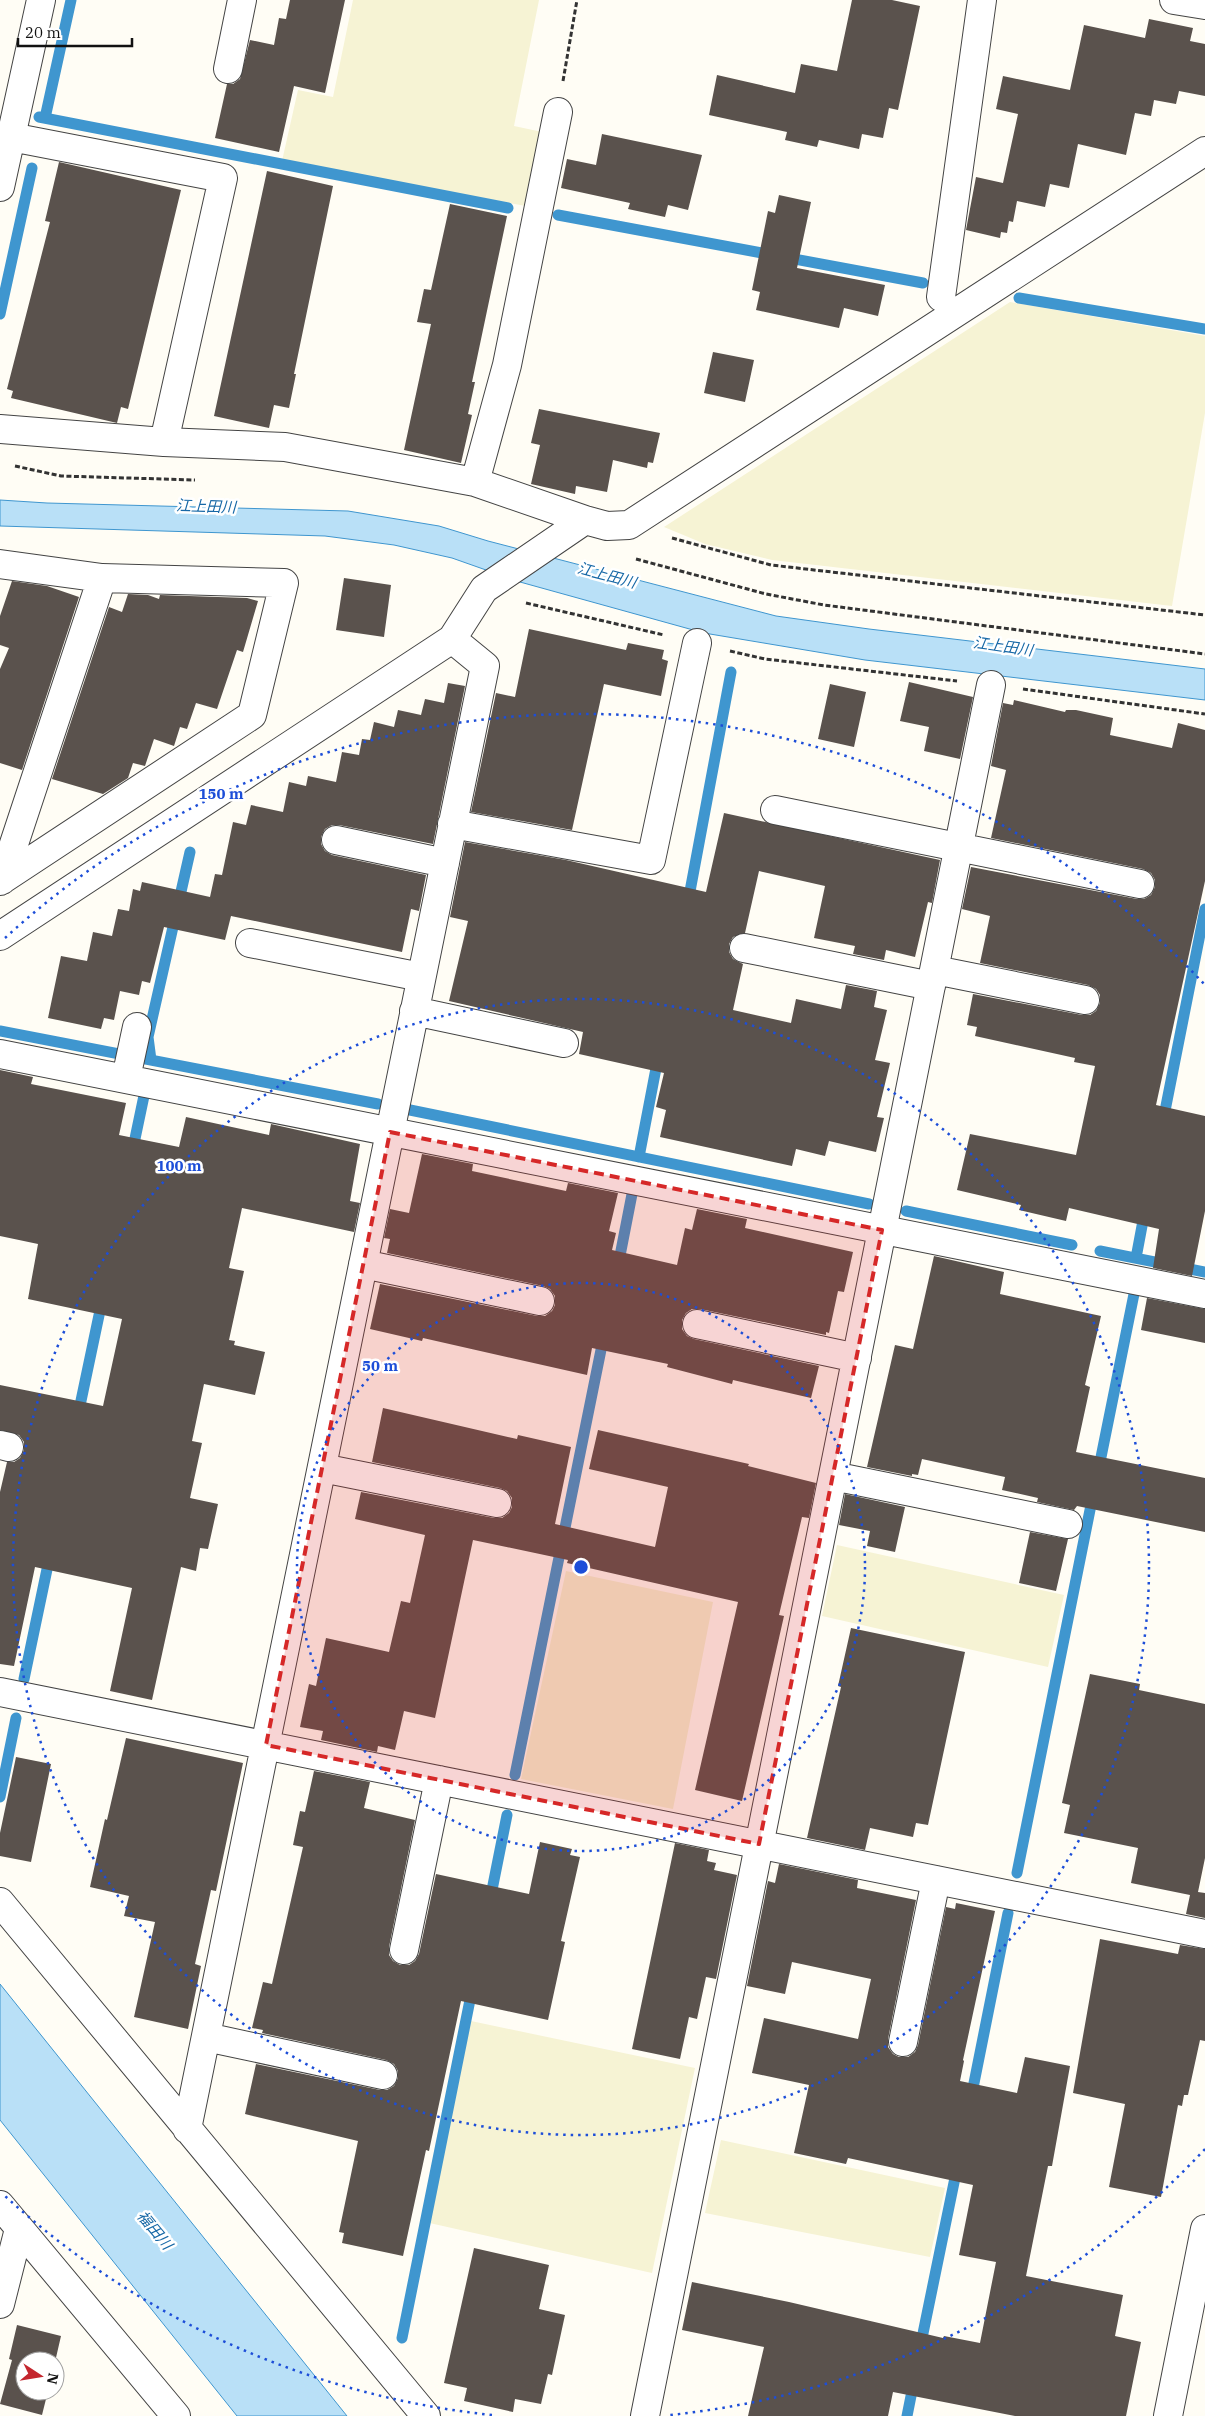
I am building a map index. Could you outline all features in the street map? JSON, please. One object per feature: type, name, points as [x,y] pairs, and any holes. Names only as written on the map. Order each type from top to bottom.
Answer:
[{"type":"street","points":[[0,187],[42,0]]},
{"type":"street","points":[[228,68],[242,0]]},
{"type":"street","points":[[941,297],[982,0]]},
{"type":"street","points":[[1174,0],[1205,5]]},
{"type":"street","points":[[475,482],[507,365],[558,112]]},
{"type":"street","points":[[11,137],[223,178],[164,442]]},
{"type":"street","points":[[0,429],[164,442],[285,447],[475,482],[585,520],[607,526],[629,525],[1205,151]]},
{"type":"street","points":[[0,936],[452,639],[483,590],[559,536],[585,520]]},
{"type":"street","points":[[0,564],[102,578],[284,583],[252,715],[1,881]]},
{"type":"street","points":[[1,881],[102,578]]},
{"type":"street","points":[[187,2129],[485,666],[452,639]]},
{"type":"street","points":[[452,824],[651,860],[697,643]]},
{"type":"street","points":[[645,2416],[991,685]]},
{"type":"street","points":[[775,810],[1140,884]]},
{"type":"street","points":[[336,840],[445,864]]},
{"type":"street","points":[[250,943],[421,976]]},
{"type":"street","points":[[744,948],[1085,1000]]},
{"type":"street","points":[[414,1011],[564,1043]]},
{"type":"street","points":[[0,1054],[131,1054],[390,1132],[1205,1294]]},
{"type":"street","points":[[363,1264],[540,1301]]},
{"type":"street","points":[[697,1324],[856,1358]]},
{"type":"street","points":[[322,1468],[497,1503]]},
{"type":"street","points":[[833,1476],[1068,1524]]},
{"type":"street","points":[[0,1692],[1205,1934]]},
{"type":"street","points":[[404,1950],[439,1780]]},
{"type":"street","points":[[903,2042],[936,1880]]},
{"type":"street","points":[[0,1902],[426,2416]]},
{"type":"street","points":[[206,2037],[383,2075]]},
{"type":"street","points":[[0,2206],[176,2416]]},
{"type":"street","points":[[0,2304],[19,2229]]},
{"type":"street","points":[[1168,2416],[1205,2229]]},
{"type":"path","points":[[558,112],[577,0]]},
{"type":"path","points":[[629,525],[771,564],[1205,615]]},
{"type":"path","points":[[483,590],[765,659],[991,685],[1205,714]]},
{"type":"highlighted area","points":[[390,1132],[882,1230],[759,1844],[266,1745]]},
{"type":"shaded area","points":[[353,0],[539,0],[514,126],[547,133],[531,207],[282,161],[298,90],[333,97]]},
{"type":"shaded area","points":[[1010,302],[1205,336],[1205,413],[1172,606],[772,560],[705,544],[664,527]]},
{"type":"shaded area","points":[[837,1545],[1064,1595],[1048,1667],[822,1616]]},
{"type":"shaded area","points":[[566,1571],[713,1602],[673,1809],[521,1779]]},
{"type":"shaded area","points":[[471,2021],[695,2068],[652,2273],[425,2222]]},
{"type":"shaded area","points":[[721,2140],[945,2188],[930,2257],[705,2213]]},
{"type":"water","name":"江上田川","points":[[0,500],[47,503],[348,511],[439,526],[488,541],[776,616],[1205,669],[1205,700],[865,660],[704,633],[520,582],[452,558],[394,545],[325,536],[0,526]]},
{"type":"water","name":"福田川","points":[[0,1984],[347,2416],[237,2416],[0,2120]]},
{"type":"building","points":[[290,0],[345,0],[325,93],[294,86],[279,152],[215,138],[227,84],[233,84],[240,79],[250,40],[274,45],[279,18],[286,19]]},
{"type":"building","points":[[852,0],[892,0],[920,6],[898,110],[889,108],[883,138],[862,134],[859,149],[819,140],[817,147],[785,140],[787,132],[709,115],[717,75],[795,93],[801,64],[837,71]]},
{"type":"building","points":[[1149,19],[1193,28],[1190,41],[1205,44],[1205,96],[1179,91],[1176,104],[1154,100],[1151,116],[1135,113],[1126,155],[1078,144],[1069,188],[1050,184],[1045,207],[1017,201],[1013,222],[1009,221],[1007,233],[1001,232],[1000,238],[966,230],[976,177],[1003,183],[1018,114],[996,109],[1003,76],[1070,90],[1084,25],[1145,38]]},
{"type":"building","points":[[602,134],[702,155],[688,210],[668,205],[665,217],[628,209],[630,203],[561,188],[567,159],[596,165]]},
{"type":"building","points":[[59,162],[181,190],[128,409],[121,407],[117,423],[11,398],[13,391],[7,389],[50,222],[45,221]]},
{"type":"building","points":[[267,171],[333,186],[294,374],[296,374],[289,408],[274,405],[269,428],[214,416]]},
{"type":"building","points":[[779,195],[811,202],[797,268],[885,285],[878,316],[844,308],[839,328],[756,310],[760,292],[752,290],[768,211],[775,213]]},
{"type":"building","points":[[450,204],[507,216],[472,382],[475,382],[468,414],[472,415],[461,463],[404,450],[431,324],[417,322],[424,289],[431,290]]},
{"type":"building","points":[[713,352],[754,360],[745,402],[704,393]]},
{"type":"building","points":[[539,409],[660,433],[653,463],[648,462],[647,468],[613,460],[607,492],[576,486],[575,494],[531,484],[540,445],[531,443]]},
{"type":"building","points":[[344,578],[391,585],[384,637],[336,630]]},
{"type":"building","points":[[12,581],[47,586],[79,597],[22,770],[0,763],[0,669],[9,648],[0,645],[0,616]]},
{"type":"building","points":[[128,594],[148,595],[159,599],[160,595],[247,598],[258,601],[243,652],[237,650],[217,709],[196,703],[187,729],[180,727],[174,746],[154,739],[145,766],[133,763],[128,778],[103,794],[52,779],[109,607],[122,612]]},
{"type":"building","points":[[529,629],[626,650],[628,643],[664,650],[662,659],[668,661],[661,696],[604,684],[572,830],[471,812],[496,693],[515,697]]},
{"type":"building","points":[[909,682],[973,697],[960,759],[924,751],[929,727],[900,721]]},
{"type":"building","points":[[448,683],[465,686],[433,844],[339,825],[332,825],[325,829],[321,837],[321,844],[325,851],[332,855],[426,875],[419,911],[411,909],[402,952],[231,916],[225,940],[164,927],[150,983],[142,981],[139,995],[120,991],[114,1020],[104,1018],[101,1029],[48,1018],[61,956],[87,961],[93,932],[112,936],[118,909],[129,911],[133,889],[140,891],[142,882],[210,897],[215,874],[222,875],[233,822],[246,825],[251,805],[283,812],[289,782],[306,786],[308,776],[336,782],[342,752],[359,755],[362,739],[370,740],[374,722],[394,727],[398,710],[421,715],[425,699],[444,703]]},
{"type":"building","points":[[830,684],[866,692],[854,747],[818,739]]},
{"type":"building","points":[[1014,700],[1065,712],[1066,710],[1076,710],[1113,718],[1110,735],[1172,748],[1178,723],[1205,730],[1205,881],[1156,1105],[1205,1116],[1205,1211],[1192,1276],[1153,1268],[1159,1229],[1069,1208],[1066,1221],[1019,1210],[1021,1205],[957,1190],[970,1134],[1076,1155],[1095,1066],[1074,1062],[1075,1058],[975,1036],[977,1027],[967,1025],[973,994],[1082,1015],[1090,1015],[1096,1011],[1100,1003],[1100,995],[1096,989],[1088,985],[980,963],[990,916],[962,909],[971,867],[1137,899],[1144,899],[1151,895],[1155,887],[1155,880],[1151,873],[1143,869],[991,838],[1006,770],[991,766],[1003,703],[1013,705]]},
{"type":"building","points":[[724,813],[940,860],[932,903],[928,902],[915,957],[886,950],[884,960],[853,954],[855,946],[814,938],[825,886],[759,871],[745,933],[733,937],[729,944],[729,952],[733,959],[743,964],[733,1010],[791,1023],[796,999],[841,1009],[846,985],[877,991],[874,1007],[887,1010],[875,1060],[890,1063],[877,1117],[884,1118],[876,1152],[829,1141],[825,1156],[796,1149],[792,1166],[660,1137],[666,1110],[656,1107],[664,1073],[579,1054],[583,1032],[449,1001],[468,921],[450,917],[465,842],[566,860],[706,892]]},
{"type":"building","points":[[0,1070],[33,1077],[31,1084],[126,1103],[119,1135],[179,1147],[186,1117],[269,1135],[271,1124],[360,1144],[350,1201],[360,1203],[354,1232],[242,1208],[229,1268],[244,1271],[229,1340],[235,1341],[234,1345],[265,1352],[255,1395],[204,1384],[192,1441],[202,1443],[190,1498],[218,1504],[208,1549],[200,1548],[196,1571],[181,1567],[152,1700],[110,1691],[132,1588],[35,1567],[14,1666],[0,1664],[0,1492],[7,1462],[14,1462],[20,1458],[24,1450],[24,1442],[19,1435],[0,1430],[0,1385],[103,1406],[122,1319],[28,1299],[38,1244],[0,1236]]},
{"type":"building","points":[[422,1154],[473,1164],[472,1171],[566,1191],[568,1183],[618,1193],[609,1231],[616,1233],[612,1250],[677,1265],[685,1228],[692,1230],[697,1209],[747,1219],[745,1228],[853,1252],[844,1292],[838,1291],[829,1333],[826,1332],[826,1335],[700,1309],[692,1309],[686,1313],[682,1320],[682,1329],[687,1336],[694,1339],[819,1366],[811,1398],[733,1380],[732,1384],[667,1367],[668,1364],[592,1348],[587,1375],[423,1338],[422,1341],[370,1329],[380,1284],[537,1316],[545,1316],[552,1311],[555,1305],[555,1296],[550,1289],[543,1286],[387,1253],[390,1239],[384,1238],[390,1209],[409,1213]]},
{"type":"building","points":[[934,1256],[1004,1272],[1000,1294],[1101,1316],[1085,1385],[1090,1387],[1076,1452],[1205,1478],[1205,1532],[1077,1506],[1074,1510],[1037,1502],[1038,1498],[1002,1490],[1005,1477],[922,1459],[918,1475],[912,1474],[912,1476],[867,1467],[895,1345],[913,1349]]},
{"type":"building","points":[[1147,1298],[1205,1309],[1205,1343],[1141,1330]]},
{"type":"building","points":[[383,1408],[517,1439],[518,1435],[571,1447],[555,1524],[655,1547],[668,1487],[589,1469],[598,1430],[749,1464],[748,1466],[816,1483],[809,1518],[802,1517],[779,1615],[784,1616],[742,1801],[695,1790],[738,1602],[567,1563],[568,1560],[473,1540],[435,1718],[404,1711],[395,1750],[378,1746],[377,1752],[321,1740],[323,1731],[300,1727],[309,1684],[316,1686],[326,1638],[389,1652],[401,1601],[410,1603],[425,1535],[355,1519],[361,1492],[494,1518],[502,1518],[509,1513],[512,1507],[512,1498],[507,1491],[500,1488],[372,1462]]},
{"type":"building","points":[[845,1494],[905,1507],[895,1552],[867,1546],[870,1531],[839,1525]]},
{"type":"building","points":[[1030,1532],[1068,1539],[1056,1591],[1019,1583]]},
{"type":"building","points":[[851,1628],[965,1652],[928,1825],[916,1823],[913,1837],[870,1828],[865,1850],[807,1838],[841,1687],[838,1686]]},
{"type":"building","points":[[1090,1674],[1140,1684],[1139,1690],[1205,1704],[1205,1858],[1198,1892],[1205,1893],[1205,1918],[1186,1914],[1190,1895],[1131,1883],[1138,1848],[1064,1833],[1070,1805],[1062,1803]]},
{"type":"building","points":[[126,1738],[243,1763],[216,1891],[211,1890],[195,1964],[201,1966],[188,2029],[134,2017],[155,1922],[124,1916],[129,1896],[90,1887]]},
{"type":"building","points":[[16,1757],[51,1764],[31,1862],[0,1856],[0,1833]]},
{"type":"building","points":[[314,1771],[370,1782],[364,1808],[415,1820],[389,1947],[389,1955],[393,1961],[400,1965],[409,1965],[415,1961],[419,1954],[436,1874],[529,1894],[540,1842],[572,1849],[570,1855],[580,1857],[561,1941],[565,1942],[548,2020],[461,2001],[429,2151],[426,2150],[403,2256],[342,2243],[344,2233],[339,2232],[358,2141],[245,2114],[256,2064],[380,2090],[387,2090],[394,2086],[398,2078],[398,2071],[394,2064],[386,2060],[262,2033],[263,2030],[252,2028],[263,1982],[272,1984],[303,1847],[293,1845],[300,1811],[305,1812]]},
{"type":"building","points":[[675,1843],[709,1850],[707,1861],[716,1863],[714,1870],[737,1875],[716,1979],[706,1977],[697,2019],[689,2017],[680,2059],[632,2049]]},
{"type":"building","points":[[779,1864],[858,1880],[857,1888],[916,1900],[888,2039],[888,2047],[893,2054],[899,2057],[908,2057],[915,2052],[918,2045],[946,1907],[955,1909],[956,1903],[995,1911],[960,2081],[1017,2093],[1025,2057],[1070,2066],[1052,2166],[1048,2166],[1026,2276],[1123,2295],[1115,2336],[1141,2342],[1126,2416],[1015,2416],[893,2392],[888,2416],[748,2416],[764,2347],[682,2330],[692,2282],[789,2302],[943,2338],[944,2336],[980,2343],[996,2262],[959,2255],[973,2185],[848,2158],[846,2164],[794,2153],[809,2085],[752,2073],[764,2018],[858,2039],[871,1979],[792,1962],[785,1994],[747,1986],[768,1881],[775,1883]]},
{"type":"building","points":[[1100,1939],[1178,1954],[1180,1945],[1205,1949],[1205,2041],[1200,2040],[1188,2095],[1184,2095],[1182,2106],[1178,2105],[1161,2197],[1109,2187],[1125,2104],[1073,2093]]},
{"type":"building","points":[[474,2248],[549,2265],[539,2309],[565,2315],[552,2375],[548,2374],[541,2404],[515,2399],[513,2412],[464,2401],[467,2388],[444,2383]]},
{"type":"building","points":[[17,2325],[61,2336],[58,2351],[15,2351],[15,2401],[46,2401],[42,2415],[0,2404],[12,2360],[9,2359]]},
{"type":"waterway","points":[[45,118],[71,0]]},
{"type":"waterway","points":[[39,117],[508,208]]},
{"type":"waterway","points":[[0,314],[32,168]]},
{"type":"waterway","points":[[558,215],[923,283]]},
{"type":"waterway","points":[[1019,298],[1205,329]]},
{"type":"waterway","points":[[688,902],[731,672]]},
{"type":"waterway","points":[[151,1060],[148,1037],[190,852]]},
{"type":"waterway","points":[[1163,1121],[1205,909]]},
{"type":"waterway","points":[[0,1031],[378,1104]]},
{"type":"waterway","points":[[639,1157],[658,1058]]},
{"type":"waterway","points":[[132,1153],[145,1091]]},
{"type":"waterway","points":[[410,1110],[869,1204]]},
{"type":"waterway","points":[[618,1266],[633,1189]]},
{"type":"waterway","points":[[1136,1258],[1145,1210]]},
{"type":"waterway","points":[[906,1211],[1072,1245]]},
{"type":"waterway","points":[[1100,1251],[1205,1272]]},
{"type":"waterway","points":[[1098,1472],[1134,1294]]},
{"type":"waterway","points":[[78,1415],[102,1301]]},
{"type":"waterway","points":[[515,1775],[604,1335]]},
{"type":"waterway","points":[[1017,1873],[1093,1495]]},
{"type":"waterway","points":[[24,1679],[50,1555]]},
{"type":"waterway","points":[[0,1797],[16,1718]]},
{"type":"waterway","points":[[490,1900],[507,1815]]},
{"type":"waterway","points":[[971,2098],[1008,1913]]},
{"type":"waterway","points":[[402,2338],[472,1990]]},
{"type":"waterway","points":[[920,2348],[957,2168]]},
{"type":"waterway","points":[[907,2416],[914,2381]]}]
